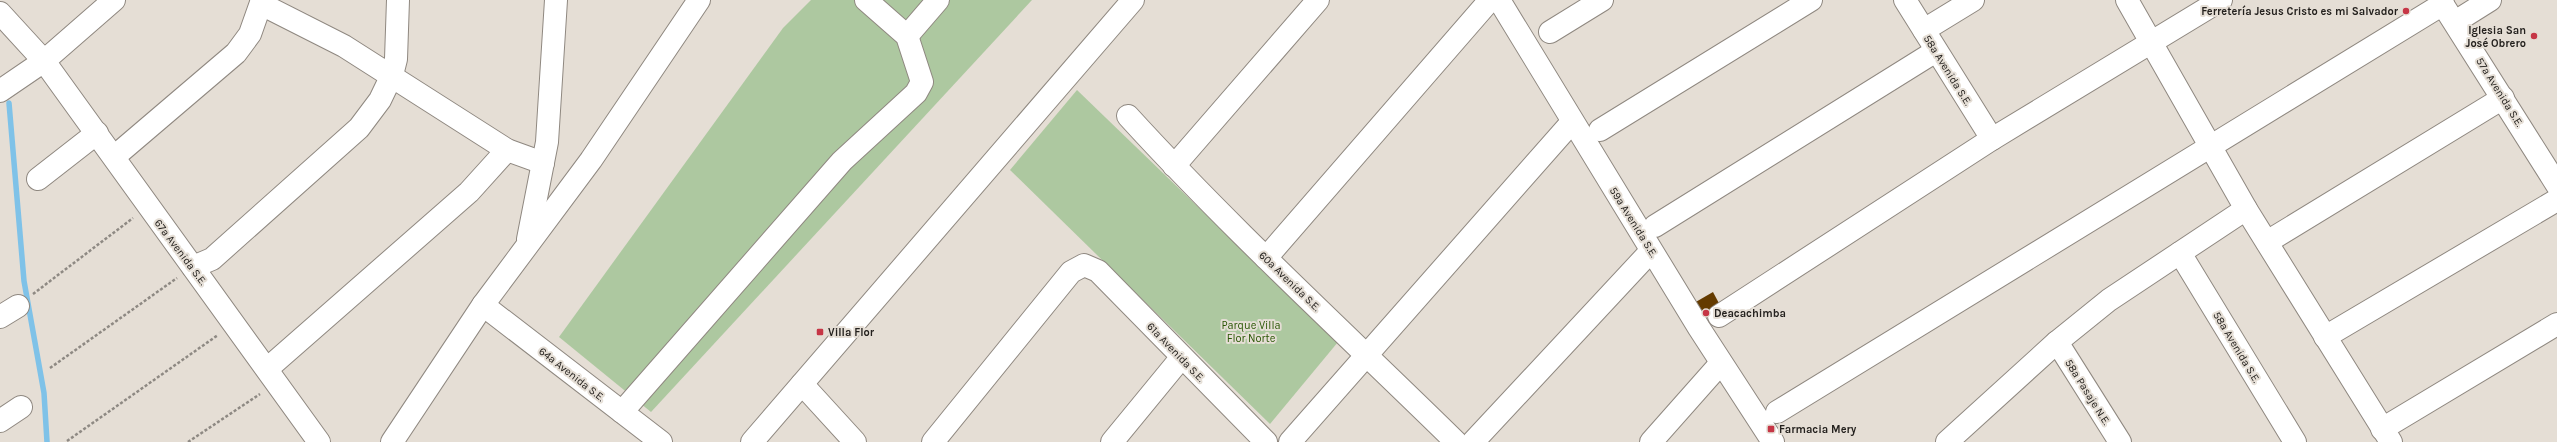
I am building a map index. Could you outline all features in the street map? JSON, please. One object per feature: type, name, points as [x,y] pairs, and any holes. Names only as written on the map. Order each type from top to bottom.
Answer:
[{"type":"street","points":[[193,267],[212,259],[359,128],[380,100],[392,75],[396,59],[398,0]]},
{"type":"street","points":[[527,244],[547,142],[556,0]]},
{"type":"street","points":[[392,442],[483,305],[591,160],[699,0]]},
{"type":"street","points":[[622,412],[842,161],[916,93],[922,82],[907,36],[866,0]]},
{"type":"street","points":[[907,36],[938,0]]},
{"type":"street","points":[[752,442],[1133,0]]},
{"type":"street","points":[[1174,166],[1318,0]]},
{"type":"street","points":[[1266,258],[1490,0]]},
{"type":"street","name":"59a Avenida S.E.","points":[[1499,0],[1651,251],[1721,363],[1773,442]]},
{"type":"street","points":[[1550,32],[1602,0]]},
{"type":"street","points":[[1600,130],[1811,0]]},
{"type":"street","name":"58a Avenida S.E.","points":[[1905,0],[1992,139]]},
{"type":"street","points":[[1924,30],[1973,0]]},
{"type":"street","points":[[2127,0],[2153,43],[2246,210],[2386,435],[2557,324]]},
{"type":"street","points":[[1718,316],[1992,139],[2153,43],[2221,0]]},
{"type":"street","points":[[2455,22],[2490,0]]},
{"type":"street","points":[[0,91],[44,61],[111,1]]},
{"type":"street","points":[[114,157],[236,53],[250,34],[261,2],[344,46],[392,75],[507,150],[543,163]]},
{"type":"street","points":[[1777,412],[2211,146],[2442,2]]},
{"type":"street","name":"57a Avenida S.E.","points":[[2442,2],[2557,185]]},
{"type":"street","name":"67a Avenida S.E.","points":[[0,13],[44,61],[319,442]]},
{"type":"street","points":[[1655,226],[1936,51]]},
{"type":"street","points":[[2267,242],[2503,98]]},
{"type":"street","name":"60a Avenida S.E.","points":[[1128,116],[1174,166],[1266,258],[1456,442]]},
{"type":"street","points":[[1290,442],[1572,122]]},
{"type":"street","points":[[38,179],[97,133]]},
{"type":"street","points":[[272,376],[469,192],[507,150]]},
{"type":"street","points":[[2325,337],[2557,200]]},
{"type":"street","points":[[1947,442],[2057,342],[2109,300],[2246,210]]},
{"type":"street","points":[[1472,442],[1651,251]]},
{"type":"street","name":"58a Avenida S.E.","points":[[2180,253],[2295,442]]},
{"type":"street","name":"61a Avenida S.E.","points":[[933,442],[1071,272],[1084,266],[1098,271],[1181,358],[1266,442]]},
{"type":"street","name":"64a Avenida S.E.","points":[[483,305],[661,442]]},
{"type":"street","name":"58a Pasaje N.E.","points":[[2057,342],[2120,442]]},
{"type":"street","points":[[1112,442],[1181,358]]},
{"type":"street","points":[[1651,442],[1721,363]]},
{"type":"street","points":[[802,384],[855,442]]},
{"type":"street","points":[[0,421],[21,407]]},
{"type":"path","points":[[43,286],[148,207]]},
{"type":"path","points":[[50,368],[193,267]]},
{"type":"path","points":[[67,441],[234,324]]},
{"type":"path","points":[[188,442],[272,376]]},
{"type":"green space","points":[[811,0],[1032,0],[651,412],[559,337],[783,28]]},
{"type":"green space","name":"Parque Villa Flor Norte","points":[[1077,90],[1338,342],[1270,424],[1010,170]]},
{"type":"building","points":[[1713,292],[1722,309],[1703,320],[1694,303]]},
{"type":"waterway","points":[[9,103],[24,281],[44,393],[47,442]]},
{"type":"place","name":"Ferretería Jesus Cristo es mi Salvador","points":[[2406,11]]},
{"type":"place","name":"Iglesia San José Obrero","points":[[2534,36]]},
{"type":"place","name":"Deacachimba","points":[[1706,313]]},
{"type":"place","name":"Villa Flor","points":[[820,332]]},
{"type":"place","name":"Farmacia Mery","points":[[1771,429]]}]
